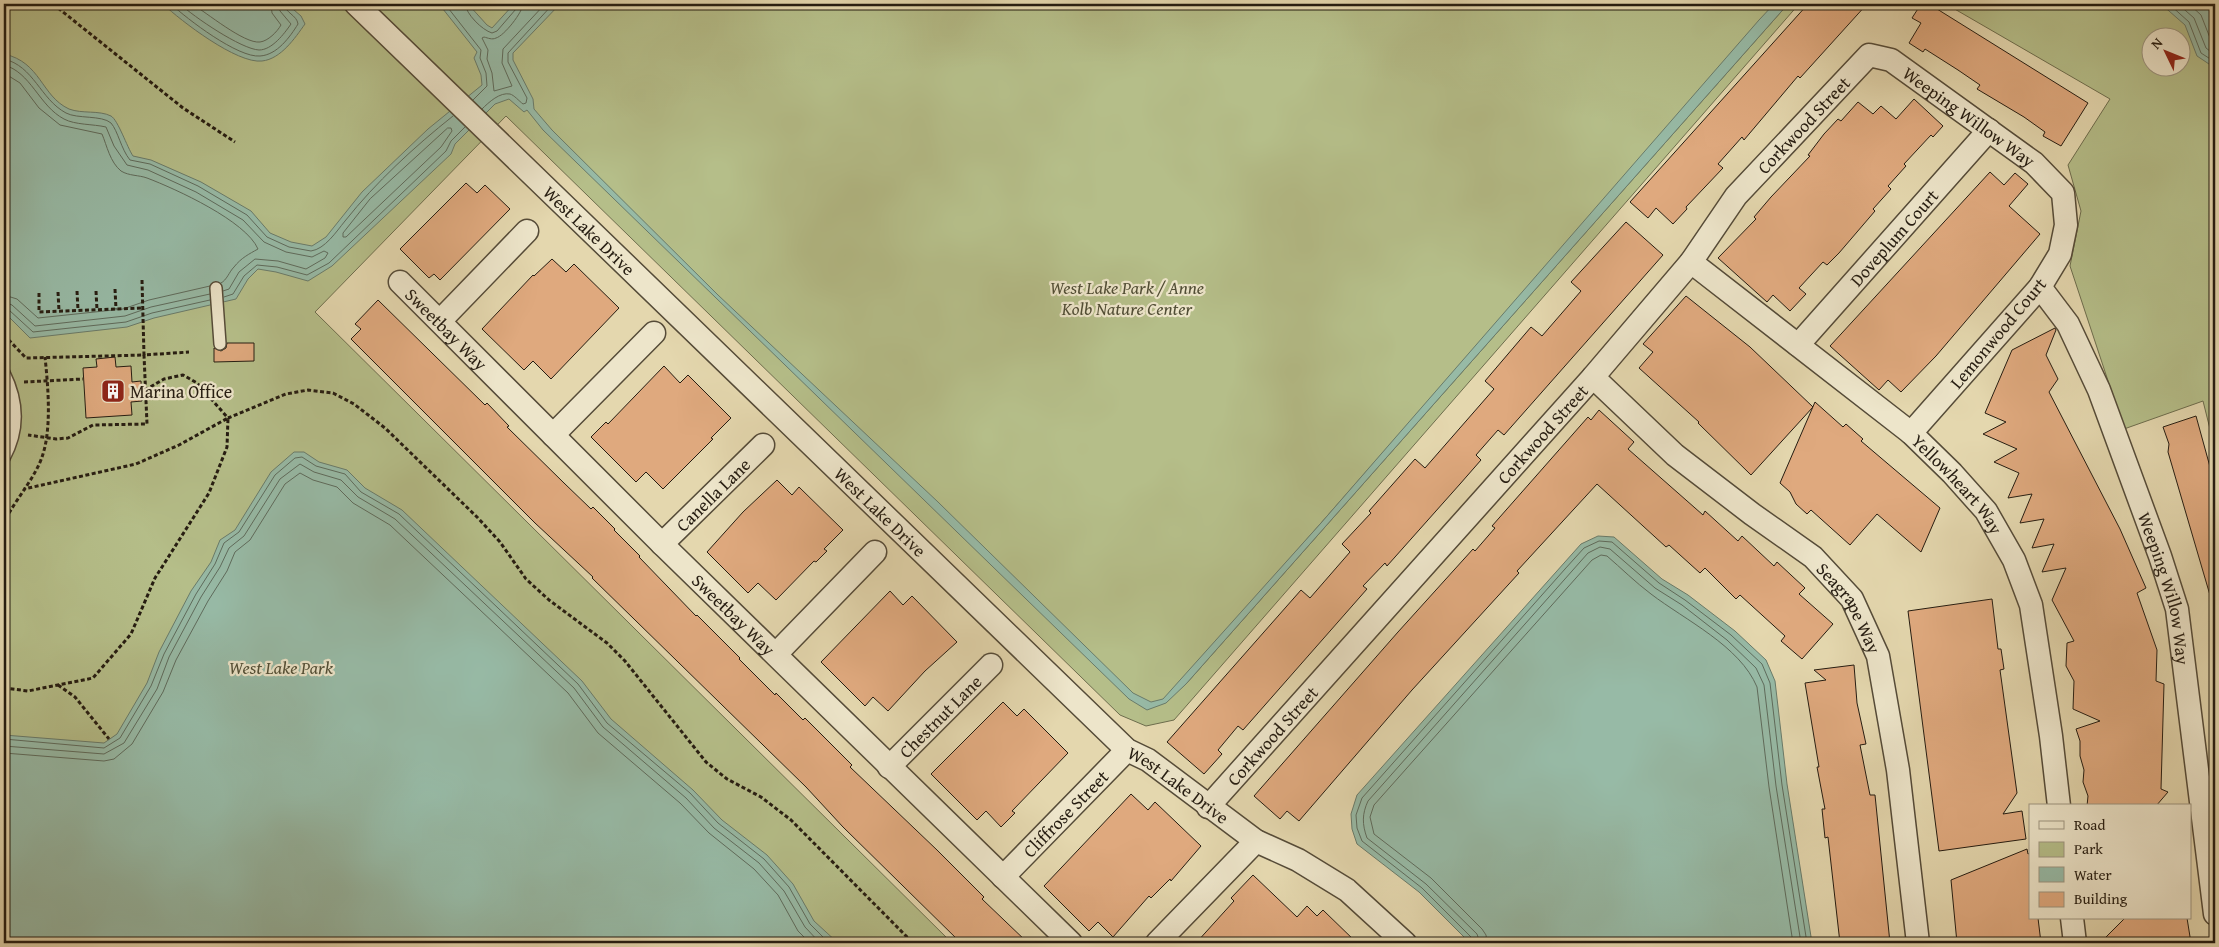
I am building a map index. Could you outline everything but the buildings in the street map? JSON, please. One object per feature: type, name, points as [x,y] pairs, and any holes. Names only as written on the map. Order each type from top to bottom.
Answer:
[{"type":"street","name":"West Lake Drive","points":[[356,4],[390,34],[1127,750],[1148,760],[1256,841],[1298,860],[1347,890],[1395,940]]},
{"type":"street","name":"West Lake Drive","points":[[366,4],[390,34]]},
{"type":"street","name":"Weeping Willow Way","points":[[1869,55],[1891,60],[1989,130],[2034,163],[2062,193]]},
{"type":"street","name":"Corkwood Street","points":[[1208,806],[1593,377],[1691,262],[1736,196],[1869,55]]},
{"type":"street","name":"Doveplum Court","points":[[1798,344],[1989,130]]},
{"type":"street","name":"Lemonwood Court","points":[[1911,433],[2040,287],[2060,254],[2066,225],[2062,193]]},
{"type":"street","points":[[440,321],[527,231]]},
{"type":"street","name":"Yellowheart Way","points":[[1691,262],[1911,433],[1952,473],[1986,512],[2014,560],[2030,606],[2051,736],[2059,804]]},
{"type":"street","name":"Sweetbay Way","points":[[400,282],[662,544],[1071,943]]},
{"type":"street","name":"Weeping Willow Way","points":[[2040,287],[2068,324],[2099,390],[2160,556],[2176,609],[2215,914]]},
{"type":"street","points":[[553,435],[654,332]]},
{"type":"street","name":"Seagrape Way","points":[[1593,377],[1675,455],[1752,514],[1813,557],[1852,599],[1878,656],[1898,770],[1918,943]]},
{"type":"street","name":"Canella Lane","points":[[662,544],[763,445]]},
{"type":"street","points":[[776,654],[876,552]]},
{"type":"street","name":"Chestnut Lane","points":[[889,766],[992,665]]},
{"type":"street","name":"Cliffrose Street","points":[[1002,877],[1127,750]]},
{"type":"street","points":[[1157,943],[1256,841]]},
{"type":"street","points":[[2072,920],[2074,943]]},
{"type":"lane","points":[[216,288],[220,344]]},
{"type":"lane","points":[[4,458],[15,432],[16,414],[12,390],[6,377]]},
{"type":"path","points":[[53,4],[182,108],[235,142]]},
{"type":"path","points":[[15,432],[56,439],[68,438],[92,425],[147,424],[142,280]]},
{"type":"path","points":[[115,290],[116,309]]},
{"type":"path","points":[[77,291],[78,310]]},
{"type":"path","points":[[96,291],[97,310]]},
{"type":"path","points":[[58,292],[58,311]]},
{"type":"path","points":[[39,293],[40,312],[143,308]]},
{"type":"path","points":[[4,335],[26,358],[189,352]]},
{"type":"path","points":[[4,517],[9,513],[42,458],[46,438],[47,381],[45,357]]},
{"type":"path","points":[[4,688],[28,691],[93,678],[131,634],[155,578],[209,493],[227,447],[228,418],[197,383],[183,375],[164,379],[145,390]]},
{"type":"path","points":[[6,377],[47,381],[83,379]]},
{"type":"path","points":[[24,489],[136,464],[179,445],[228,418],[286,394],[308,390],[333,393],[354,404],[385,428],[478,518],[500,542],[526,579],[549,600],[607,643],[625,661],[706,762],[727,779],[761,797],[791,820],[913,943]]},
{"type":"path","points":[[57,685],[75,697],[110,739]]},
{"type":"green space","name":"West Lake Park / Anne Kolb Nature Center","points":[[4,4],[1777,4],[1162,704],[1186,684],[1788,4],[1799,4],[1174,720],[1146,726],[1120,715],[506,116],[315,312],[952,943],[4,943]]},
{"type":"green space","points":[[1946,4],[2215,4],[2215,449],[2203,401],[2124,429],[2070,266],[2081,211],[2068,165],[2110,99]]},
{"type":"water","points":[[163,4],[287,4],[301,16],[305,24],[287,47],[275,56],[262,61],[251,60],[224,49],[183,21]]},
{"type":"water","points":[[439,4],[468,4],[492,28],[514,4],[560,4],[513,53],[513,60],[533,99],[534,109],[552,130],[718,295],[938,502],[1133,693],[1151,702],[1163,699],[1321,523],[1759,20],[1774,4],[1788,4],[1186,684],[1166,703],[1147,710],[1129,699],[543,130],[527,110],[524,112],[509,99],[495,104],[455,144],[451,154],[332,266],[308,281],[258,269],[248,279],[236,299],[154,318],[127,327],[30,338],[4,312],[4,54],[26,64],[52,96],[69,109],[106,114],[114,118],[133,156],[151,160],[201,182],[251,211],[270,233],[291,242],[312,246],[326,237],[362,192],[428,129],[482,85],[481,75],[474,58],[477,52]]},
{"type":"water","points":[[2161,4],[2215,4],[2215,68],[2197,56],[2192,43],[2192,28],[2186,28]]},
{"type":"water","points":[[294,452],[304,452],[319,462],[347,470],[365,488],[402,510],[582,681],[611,719],[693,790],[722,820],[767,855],[793,884],[814,921],[838,943],[4,943],[4,735],[104,743],[117,734],[147,683],[159,652],[191,591],[211,562],[220,540],[235,530],[271,472]]},
{"type":"water","points":[[1598,536],[1614,537],[1662,579],[1688,595],[1735,631],[1766,660],[1775,681],[1787,784],[1812,943],[1470,943],[1419,892],[1357,844],[1352,829],[1351,814],[1357,795],[1581,544]]},
{"type":"place","name":"Marina Office","points":[[113,391]]},
{"type":"park label","name":"West Lake Park","points":[[281,667]]}]
